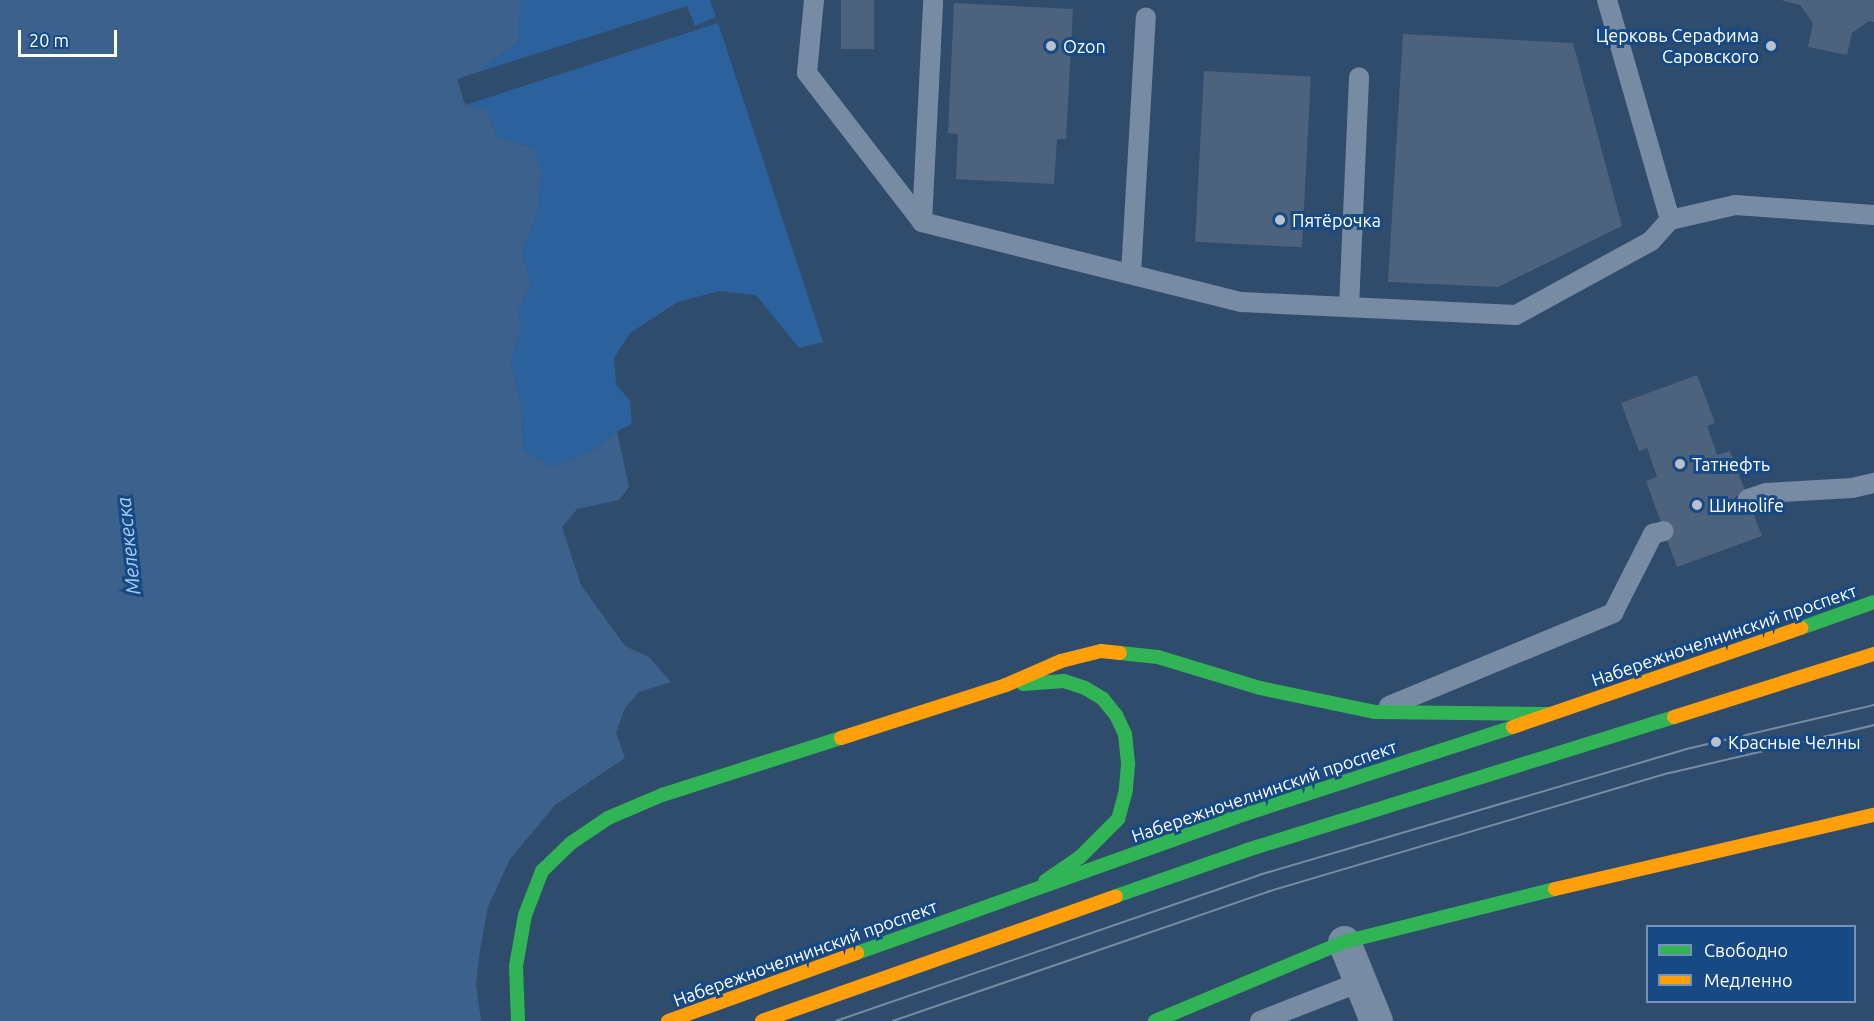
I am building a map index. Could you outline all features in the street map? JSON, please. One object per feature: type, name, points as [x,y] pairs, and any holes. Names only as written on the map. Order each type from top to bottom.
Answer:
[{"type":"main road","name":"Набережночелнинский проспект","points":[[668,1021],[1236,817],[1553,714],[1871,601]]},
{"type":"main road","points":[[518,1021],[516,966],[525,915],[542,871],[571,843],[608,818],[663,795],[1006,685],[1060,661],[1101,651],[1158,657],[1260,688],[1375,711],[1553,714]]},
{"type":"main road","points":[[762,1021],[1247,850],[1874,654]]},
{"type":"main road","points":[[1006,685],[1064,681],[1085,688],[1103,699],[1116,715],[1125,734],[1128,765],[1118,819],[1080,857],[1030,891]]},
{"type":"main road","points":[[1155,1021],[1344,942],[1663,862],[1874,815]]},
{"type":"street","points":[[1344,942],[1376,1021]]},
{"type":"lane","points":[[814,0],[807,73],[922,222],[1241,302],[1516,315],[1651,241],[1670,220],[1735,204],[1874,215]]},
{"type":"lane","points":[[1607,0],[1670,220]]},
{"type":"lane","points":[[922,222],[933,2]]},
{"type":"lane","points":[[1131,274],[1146,17]]},
{"type":"lane","points":[[1349,307],[1359,77]]},
{"type":"lane","points":[[1748,499],[1766,493],[1852,488],[1874,483]]},
{"type":"lane","points":[[1375,711],[1613,613],[1653,534],[1664,531]]},
{"type":"lane","points":[[1260,1021],[1360,982]]},
{"type":"shaded area","points":[[521,0],[710,0],[716,17],[695,26],[687,6],[478,72],[518,42]]},
{"type":"shaded area","points":[[718,23],[823,342],[799,348],[756,295],[719,291],[678,302],[630,333],[614,358],[616,384],[630,401],[632,424],[617,431],[594,450],[552,467],[524,451],[521,406],[511,361],[522,326],[517,311],[531,285],[522,252],[537,214],[533,148],[497,137],[486,109],[465,105]]},
{"type":"water","name":"Мелекеска","points":[[0,0],[521,0],[518,42],[478,72],[457,79],[465,105],[486,109],[497,137],[533,148],[541,173],[537,214],[522,252],[531,285],[517,311],[522,326],[511,361],[521,406],[524,451],[552,467],[594,450],[617,431],[629,487],[619,500],[577,509],[562,527],[581,585],[625,646],[649,657],[671,682],[639,692],[625,708],[616,733],[625,758],[555,805],[510,859],[488,907],[480,950],[476,984],[481,1021],[0,1021]]},
{"type":"building","points":[[841,0],[874,0],[874,49],[841,49]]},
{"type":"building","points":[[1781,0],[1874,0],[1874,22],[1869,21],[1852,33],[1847,55],[1808,47],[1813,23],[1800,5]]},
{"type":"building","points":[[954,3],[1073,9],[1066,139],[1057,139],[1054,184],[956,179],[958,134],[948,133]]},
{"type":"building","points":[[1403,34],[1573,43],[1622,226],[1498,287],[1388,282]]},
{"type":"building","points":[[1204,71],[1311,77],[1302,247],[1195,242]]},
{"type":"building","points":[[1697,375],[1715,423],[1707,426],[1717,455],[1730,451],[1762,536],[1677,567],[1646,481],[1657,477],[1647,448],[1639,451],[1621,403]]},
{"type":"tram line","points":[[836,1021],[1259,875],[1691,748],[1874,705]]},
{"type":"tram line","points":[[893,1021],[1267,892],[1670,773],[1874,725]]},
{"type":"traffic: fast","points":[[1801,628],[1874,602]]},
{"type":"traffic: fast","points":[[1120,653],[1158,657],[1260,688],[1375,712],[1547,714]]},
{"type":"traffic: fast","points":[[1023,684],[1064,681],[1085,688],[1103,699],[1116,715],[1125,734],[1128,765],[1126,790],[1118,819],[1080,857],[1045,881]]},
{"type":"traffic: fast","points":[[1116,896],[1247,850],[1674,717]]},
{"type":"traffic: fast","points":[[857,953],[1236,817],[1513,727]]},
{"type":"traffic: fast","points":[[518,1021],[516,966],[525,915],[542,871],[571,843],[608,818],[662,795],[841,738]]},
{"type":"traffic: fast","points":[[1155,1021],[1344,942],[1555,889]]},
{"type":"traffic: slow","points":[[1513,727],[1801,628]]},
{"type":"traffic: slow","points":[[841,738],[1006,685],[1061,661],[1101,651],[1120,653]]},
{"type":"traffic: slow","points":[[1674,717],[1874,654]]},
{"type":"traffic: slow","points":[[1555,889],[1874,815]]},
{"type":"traffic: slow","points":[[762,1021],[1116,896]]},
{"type":"traffic: slow","points":[[668,1021],[857,953]]},
{"type":"place","name":"Ozon","points":[[1051,46]]},
{"type":"place","name":"Церковь Серафима Саровского","points":[[1771,46]]},
{"type":"place","name":"Пятёрочка","points":[[1280,220]]},
{"type":"place","name":"Татнефть","points":[[1680,464]]},
{"type":"place","name":"Шиноlife","points":[[1697,505]]},
{"type":"place","name":"Красные Челны","points":[[1716,742]]}]
